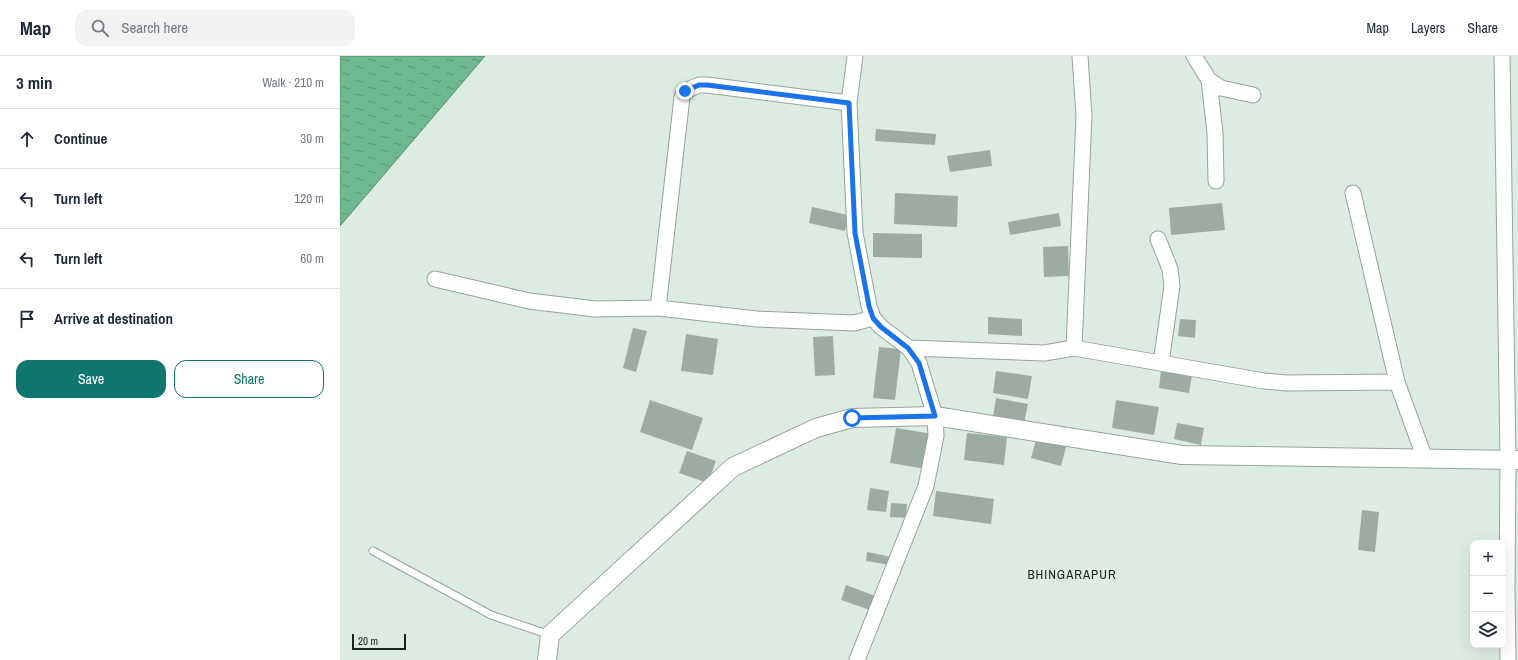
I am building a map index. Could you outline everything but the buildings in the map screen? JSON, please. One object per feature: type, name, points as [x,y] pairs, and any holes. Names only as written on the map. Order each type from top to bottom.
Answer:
[{"type":"street","points":[[855,56],[849,103],[855,233],[869,306],[873,318],[881,327],[908,348],[919,363],[935,416],[936,436],[926,486],[856,660]]},
{"type":"street","points":[[1074,348],[1084,116],[1080,56]]},
{"type":"street","points":[[1194,56],[1209,80],[1221,88],[1253,95]]},
{"type":"street","points":[[1502,56],[1513,460],[1507,589],[1508,660]]},
{"type":"street","points":[[1209,80],[1214,133],[1216,181]]},
{"type":"street","points":[[658,308],[682,97],[685,91],[699,85],[707,85],[849,103]]},
{"type":"street","points":[[1353,193],[1397,382],[1425,459]]},
{"type":"street","points":[[1158,239],[1170,269],[1172,286],[1161,363]]},
{"type":"street","points":[[435,279],[529,301],[595,309],[658,308],[757,319],[854,323],[873,318]]},
{"type":"street","points":[[908,348],[1044,354],[1074,348],[1264,381],[1287,383],[1397,382]]},
{"type":"street","points":[[547,660],[550,635],[733,467],[816,428],[852,418],[935,416],[1182,455],[1513,460]]},
{"type":"lane","points":[[374,551],[491,615],[550,635]]},
{"type":"water","points":[[340,56],[485,56],[340,226]]},
{"type":"district","name":"BHINGARAPUR","points":[[1072,574]]},
{"type":"route","points":[[685,91],[699,85],[707,85],[849,103],[855,233],[869,306],[873,318],[881,327],[908,348],[919,363],[935,416],[852,418]]}]
